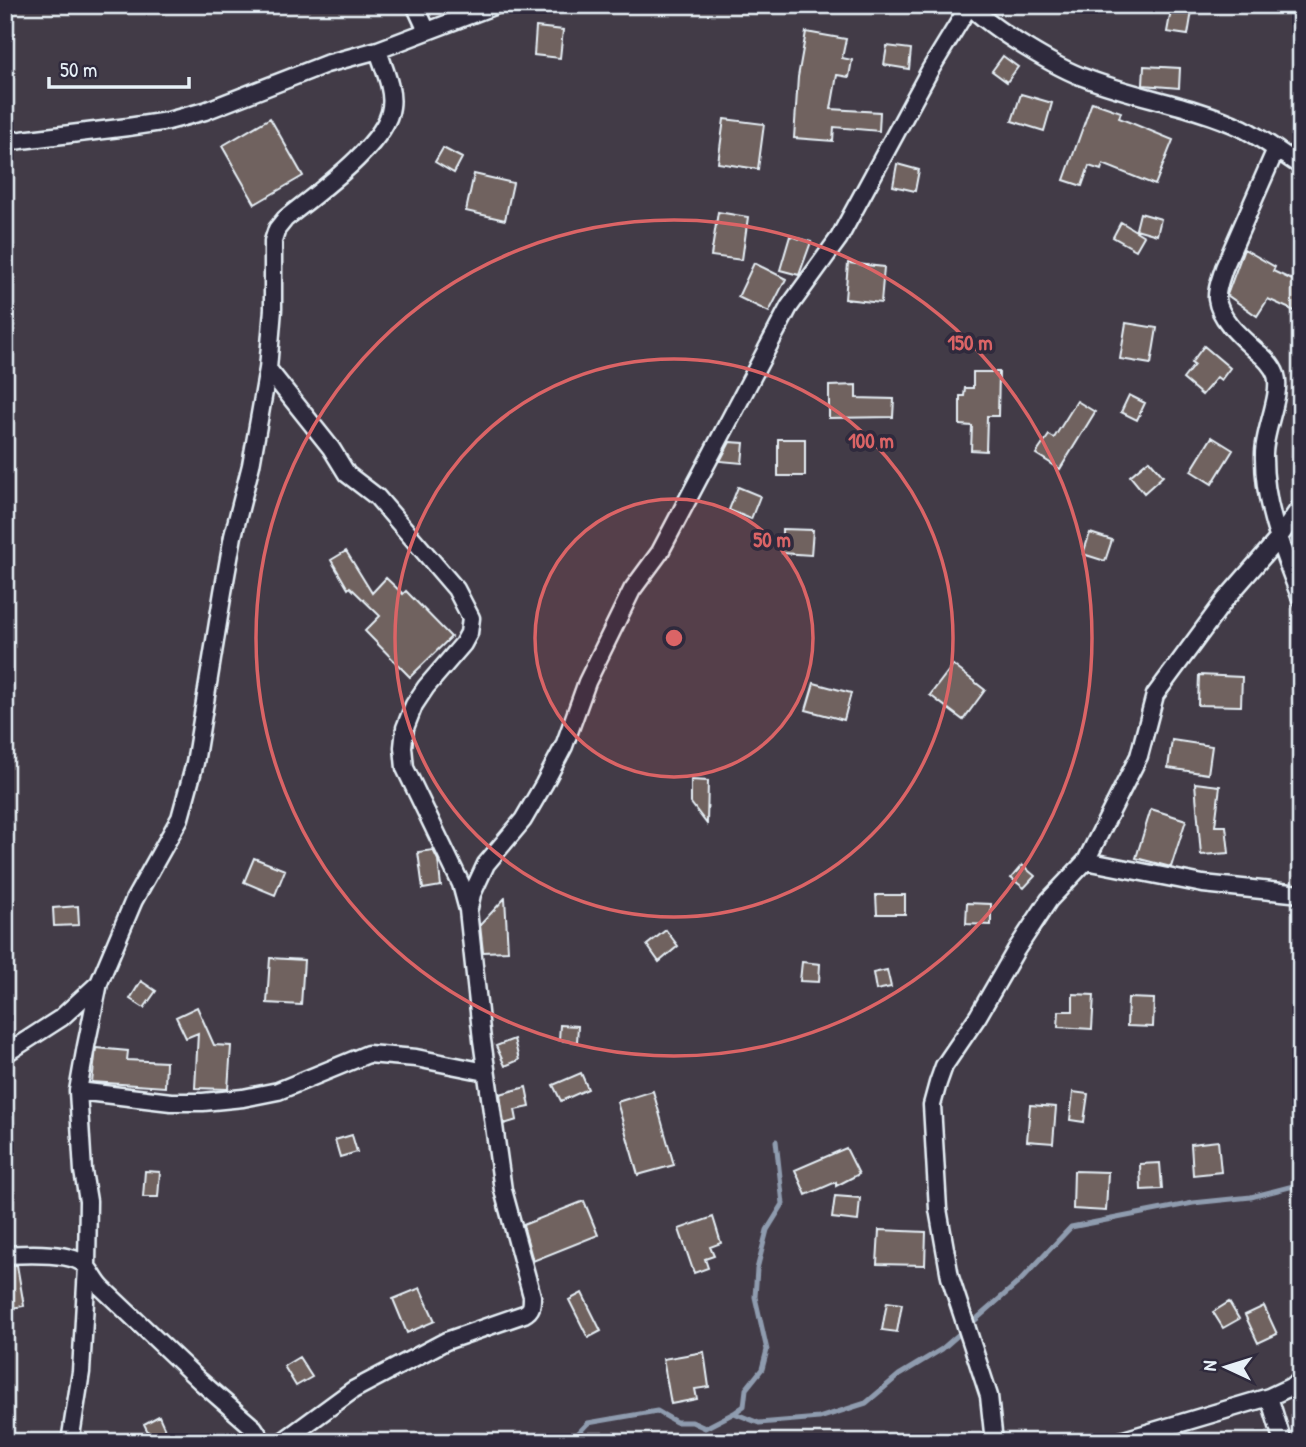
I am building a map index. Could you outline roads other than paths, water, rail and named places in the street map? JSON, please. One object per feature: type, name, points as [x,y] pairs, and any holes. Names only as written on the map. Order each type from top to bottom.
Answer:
[{"type":"street","points":[[415,5],[427,31]]},
{"type":"street","points":[[5,142],[167,121],[205,111],[326,64],[378,50],[496,5]]},
{"type":"street","points":[[468,910],[472,894],[486,864],[523,821],[564,746],[587,682],[632,590],[660,552],[789,307],[839,239],[930,70],[969,6],[987,22],[1086,79],[1242,128],[1301,166]]},
{"type":"street","points":[[70,1442],[81,1372],[87,1267],[88,1201],[83,1171],[78,1091],[99,983],[134,900],[180,818],[195,763],[233,536],[251,465],[268,369],[273,309],[272,251],[277,229],[285,219],[359,157],[390,116],[391,96],[378,50]]},
{"type":"street","points":[[1276,149],[1224,268],[1217,301],[1238,335],[1266,359],[1276,376],[1276,399],[1266,432],[1264,453],[1269,505],[1278,539],[1301,599]]},
{"type":"street","points":[[268,369],[331,448],[347,474],[377,497],[448,579],[471,618],[469,633],[463,644],[426,687],[415,705],[405,728],[403,747],[405,768],[461,884],[468,910],[486,1072],[503,1190],[532,1296],[529,1311],[446,1341],[353,1390],[282,1442]]},
{"type":"street","points":[[994,1442],[989,1396],[950,1278],[938,1209],[932,1105],[944,1066],[1049,900],[1086,861],[1139,756],[1155,695],[1225,600],[1278,539],[1301,506]]},
{"type":"street","points":[[1086,861],[1203,884],[1301,894]]},
{"type":"street","points":[[5,1054],[61,1018],[99,983]]},
{"type":"street","points":[[78,1091],[171,1102],[243,1098],[278,1091],[368,1054],[415,1058],[486,1072]]},
{"type":"street","points":[[5,1255],[65,1256],[79,1261],[87,1267],[102,1288],[254,1428],[263,1442]]},
{"type":"street","points":[[1117,1442],[1269,1397],[1301,1382]]},
{"type":"street","points":[[1269,1397],[1283,1442]]},
{"type":"waterway","points":[[570,1442],[588,1423],[657,1411],[676,1422],[692,1422],[705,1428],[744,1406],[746,1389],[762,1369],[767,1350],[755,1297],[757,1269],[767,1230],[783,1204],[776,1141]]},
{"type":"waterway","points":[[734,1413],[759,1423],[819,1418],[866,1403],[899,1375],[942,1349],[1020,1281],[1071,1227],[1193,1203],[1251,1197],[1301,1184]]}]
